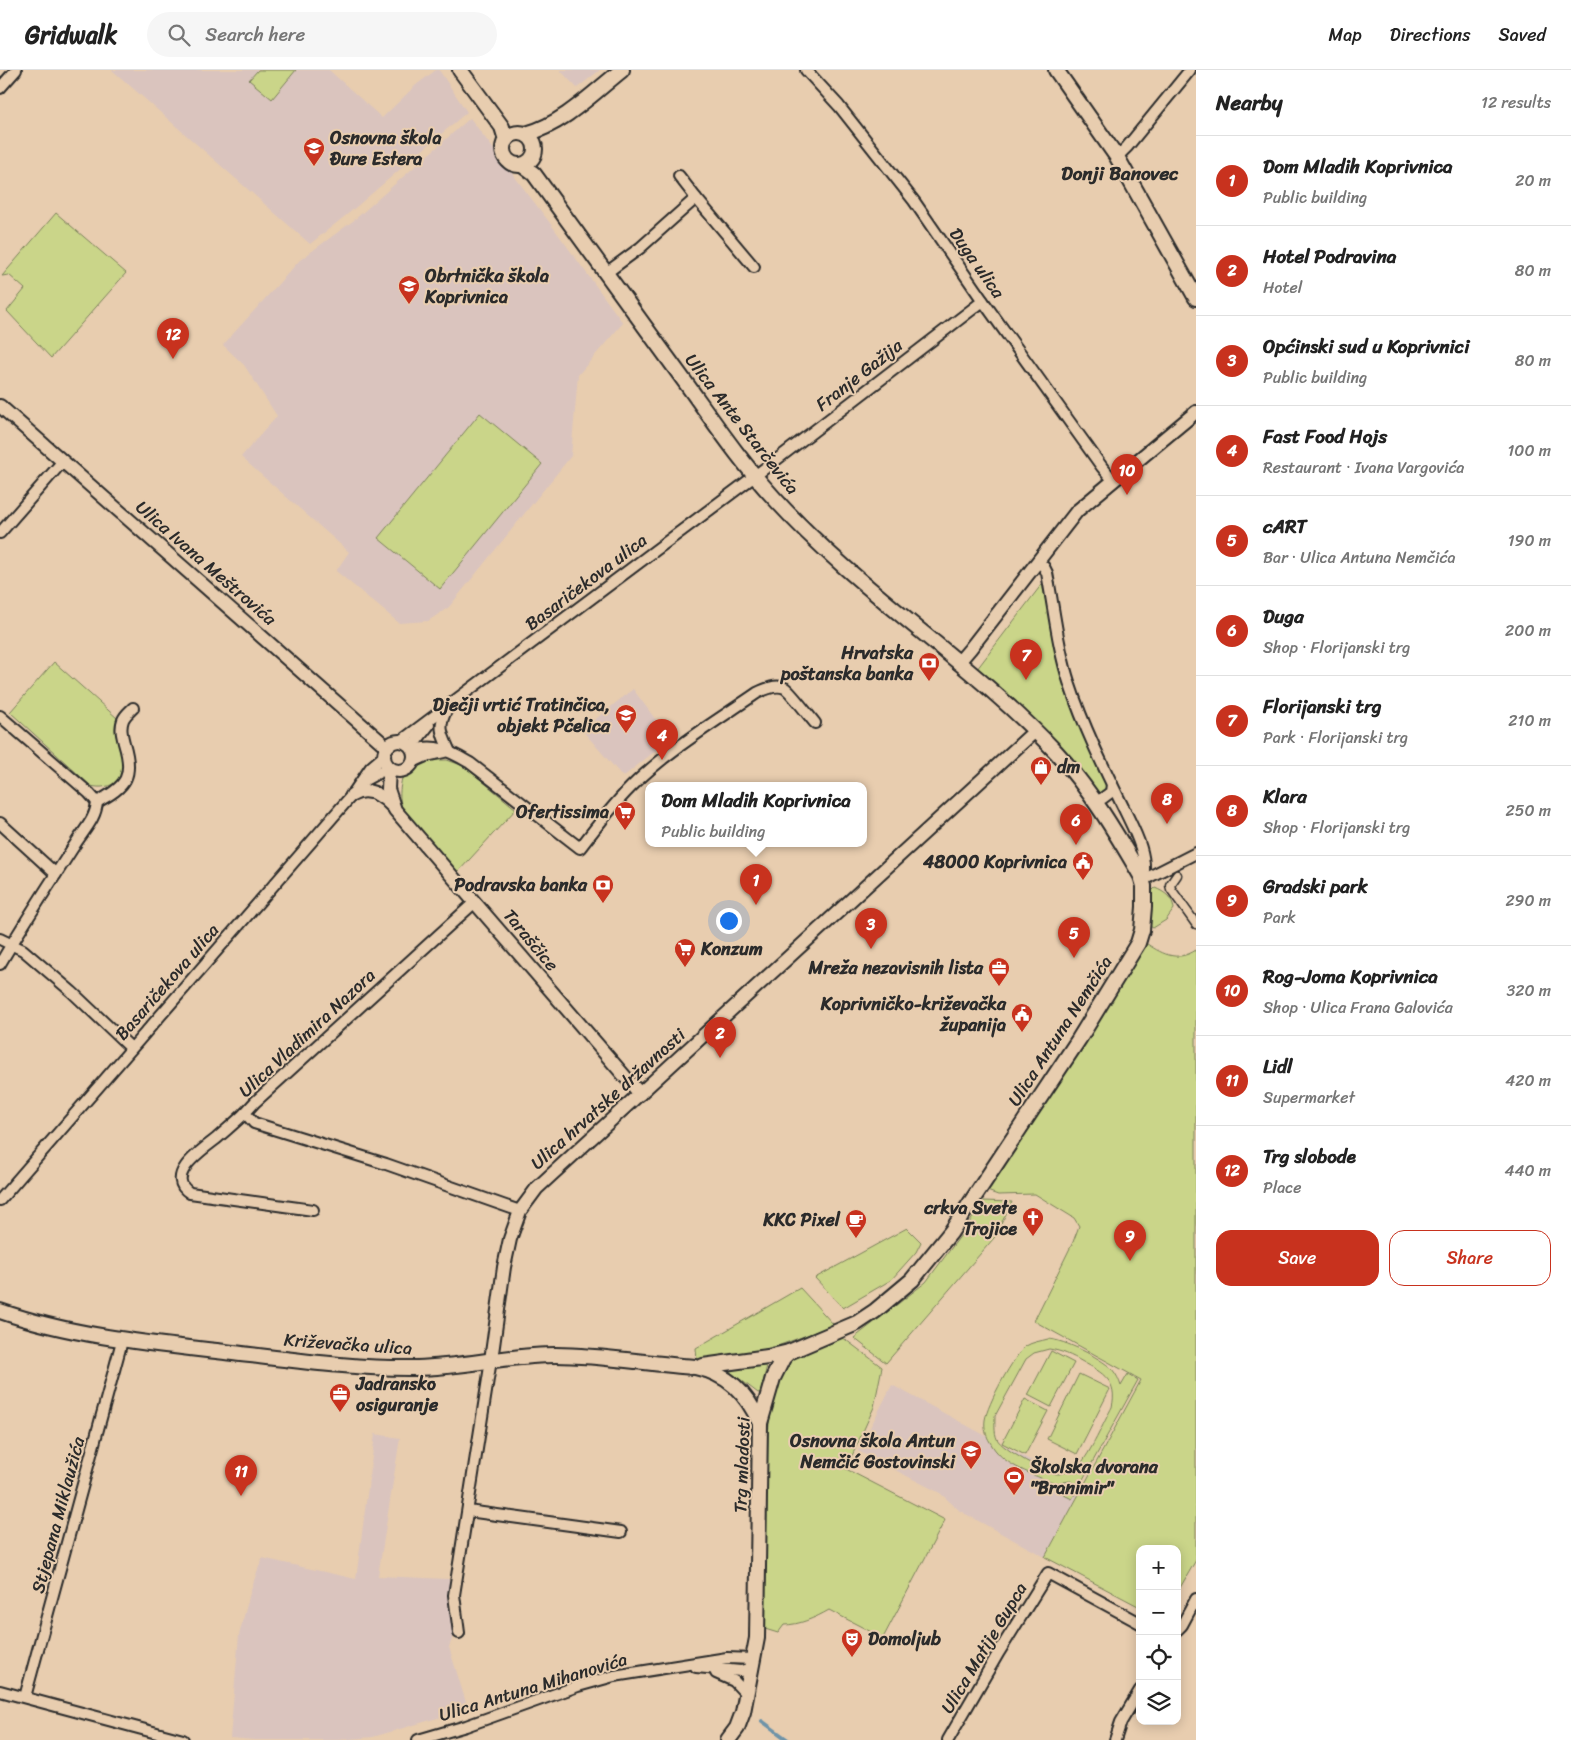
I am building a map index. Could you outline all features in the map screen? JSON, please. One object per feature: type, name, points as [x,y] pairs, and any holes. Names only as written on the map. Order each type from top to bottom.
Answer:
[{"type":"main road","points":[[460,70],[516,135],[535,149],[527,162],[512,163],[504,156],[504,145],[516,135],[547,127],[563,118],[622,70]]},
{"type":"main road","points":[[1056,70],[1117,156],[1196,298]]},
{"type":"main road","name":"Ulica Ante Starčevića","points":[[527,162],[606,273],[754,475],[773,498],[819,544],[1011,708],[1035,731],[1057,754],[1095,802],[1143,880]]},
{"type":"main road","name":"Ulica Antuna Nemčića","points":[[789,1352],[857,1323],[875,1311],[912,1280],[951,1232],[1078,1039],[1138,943],[1143,919],[1143,880]]},
{"type":"main road","name":"Križevačka ulica","points":[[1,1312],[122,1341],[377,1368],[419,1368],[524,1356],[559,1355],[695,1367],[710,1370],[728,1380],[745,1396],[760,1423]]},
{"type":"main road","name":"Križevačka ulica","points":[[695,1367],[727,1364],[789,1352]]},
{"type":"main road","name":"Trg mladosti","points":[[728,1740],[740,1721],[747,1695],[756,1638],[760,1423],[773,1378],[783,1358],[789,1352]]},
{"type":"street","points":[[0,88],[16,70]]},
{"type":"street","name":"Duga ulica","points":[[806,70],[839,106],[884,161],[1102,467],[1114,480]]},
{"type":"street","points":[[1117,156],[1127,147],[1190,70]]},
{"type":"street","points":[[679,176],[754,267]]},
{"type":"street","points":[[606,273],[654,237],[696,198]]},
{"type":"street","name":"Franje Gažija","points":[[754,475],[983,300]]},
{"type":"street","name":"Ulica Ivana Meštrovića","points":[[0,406],[63,461],[390,760]]},
{"type":"street","points":[[958,663],[1077,511],[1196,412]]},
{"type":"street","points":[[0,533],[63,461]]},
{"type":"street","name":"Basaričekova ulica","points":[[410,750],[437,715],[754,475]]},
{"type":"street","points":[[1038,562],[1047,573],[1070,686],[1112,784],[1140,842],[1144,873],[1143,880]]},
{"type":"street","points":[[410,750],[408,768],[390,760],[394,742],[426,756],[450,752],[470,763],[580,848],[610,810],[645,774],[685,743],[757,693],[776,687],[786,688],[814,723]]},
{"type":"street","points":[[448,707],[441,724],[450,752]]},
{"type":"street","points":[[98,802],[113,794],[129,772],[129,762],[122,727],[124,718],[133,708]]},
{"type":"street","points":[[0,716],[98,802]]},
{"type":"street","name":"Ulica hrvatske državnosti","points":[[491,1360],[504,1267],[510,1239],[520,1211],[533,1193],[1035,731]]},
{"type":"street","name":"Basaričekova ulica","points":[[0,1200],[355,789],[390,760]]},
{"type":"street","name":"Taraščice","points":[[390,760],[388,789],[395,810],[640,1094]]},
{"type":"street","points":[[1095,802],[1111,792],[1112,784]]},
{"type":"street","points":[[355,789],[384,797],[395,810]]},
{"type":"street","points":[[0,964],[73,846],[94,817],[98,802]]},
{"type":"street","points":[[0,823],[56,874]]},
{"type":"street","points":[[1143,880],[1196,853]]},
{"type":"street","points":[[1178,875],[1170,885],[1171,889],[1196,924]]},
{"type":"street","name":"Ulica Vladimira Nazora","points":[[475,902],[277,1081],[245,1113],[254,1123],[386,1164],[520,1211]]},
{"type":"street","points":[[0,940],[23,950],[72,992],[131,1048]]},
{"type":"street","points":[[245,1113],[191,1160],[183,1170],[181,1184],[184,1190],[190,1194],[313,1210]]},
{"type":"street","name":"Stjepana Miklaužića","points":[[24,1697],[122,1341]]},
{"type":"street","points":[[459,1633],[454,1595],[491,1360]]},
{"type":"street","points":[[468,1511],[621,1532]]},
{"type":"street","name":"Ulica Matije Gupca","points":[[948,1740],[1048,1573],[1136,1621]]},
{"type":"street","points":[[1181,1626],[1196,1599]]},
{"type":"street","name":"Ulica Antuna Mihanovića","points":[[418,1740],[466,1726],[578,1686],[614,1676],[642,1670],[727,1658],[752,1664]]},
{"type":"street","name":"Ulica Antuna Mihanovića","points":[[688,1665],[742,1671],[752,1664]]},
{"type":"street","name":"Ulica Antuna Mihanovića","points":[[704,1668],[734,1680],[747,1695]]},
{"type":"street","points":[[0,1691],[182,1740]]},
{"type":"street","points":[[1115,1740],[1121,1722],[1136,1697]]},
{"type":"shaded area","name":"Osnovna škola Đure Estera","points":[[112,70],[329,70],[382,118],[416,85],[436,70],[439,70],[467,112],[310,244]]},
{"type":"shaded area","points":[[560,70],[600,70],[577,88]]},
{"type":"shaded area","points":[[470,118],[623,323],[578,375],[571,456],[449,607],[428,621],[399,623],[336,571],[349,552],[241,457],[277,416],[244,365],[223,345],[300,260],[353,221]]},
{"type":"shaded area","name":"Dječji vrtić Tratinčica, objekt Pčelica","points":[[633,689],[670,739],[623,777],[582,730]]},
{"type":"shaded area","name":"Osnovna škola Antun Nemčić Gostovinski","points":[[892,1385],[1082,1488],[1045,1557],[960,1511],[940,1493],[858,1451]]},
{"type":"shaded area","points":[[375,1434],[400,1438],[378,1576],[449,1579],[453,1637],[449,1647],[468,1709],[373,1737],[339,1740],[254,1740],[230,1738],[239,1635],[251,1589],[262,1558],[356,1579]]},
{"type":"green space","points":[[258,70],[296,70],[272,99],[249,80]]},
{"type":"green space","points":[[56,213],[126,273],[51,358],[7,311],[25,289],[9,275],[2,276]]},
{"type":"green space","points":[[480,413],[542,464],[440,589],[378,538]]},
{"type":"green space","points":[[1042,584],[1065,691],[1107,787],[1099,793],[1061,748],[977,669]]},
{"type":"green space","points":[[54,662],[117,718],[115,731],[124,764],[121,776],[113,784],[103,787],[91,786],[10,712]]},
{"type":"green space","points":[[429,760],[447,760],[464,766],[516,809],[458,872],[414,824],[401,805],[402,778],[412,773],[418,763]]},
{"type":"green space","points":[[1155,888],[1168,896],[1174,909],[1166,920],[1153,928],[1148,925],[1150,893]]},
{"type":"green space","points":[[1144,942],[1156,950],[1175,956],[1189,954],[1196,950],[1196,1560],[1181,1586],[1181,1545],[1136,1545],[1136,1605],[1045,1557],[1141,1380],[1034,1321],[1073,1242],[1079,1226],[1074,1218],[1035,1194],[998,1195],[987,1191],[1085,1043]]},
{"type":"green space","points":[[983,1201],[1012,1202],[994,1238],[886,1363],[854,1338],[926,1282],[967,1227]]},
{"type":"green space","points":[[907,1228],[921,1242],[916,1252],[891,1280],[843,1308],[815,1278]]},
{"type":"green space","points":[[800,1288],[834,1325],[772,1348],[697,1361],[696,1348]]},
{"type":"green space","points":[[842,1337],[882,1367],[874,1407],[846,1469],[945,1520],[883,1638],[829,1610],[795,1624],[784,1625],[778,1633],[765,1629],[768,1434],[774,1391],[777,1381],[788,1362],[813,1348]]},
{"type":"green space","points":[[1048,1339],[1063,1342],[1099,1359],[1112,1369],[1121,1386],[1128,1374],[1138,1380],[1072,1499],[1064,1495],[1071,1481],[1050,1482],[1016,1467],[1001,1457],[995,1450],[987,1437],[985,1429],[985,1420],[991,1403],[1015,1359],[1026,1346]],"holes":[[[1049,1349],[1074,1357],[1103,1374],[1111,1384],[1113,1391],[1112,1407],[1084,1460],[1075,1467],[1059,1474],[1045,1470],[1016,1455],[1007,1449],[997,1439],[995,1434],[995,1416],[1026,1359],[1034,1353]]]},
{"type":"green space","points":[[1051,1351],[1074,1363],[1051,1407],[1028,1395]]},
{"type":"green space","points":[[759,1363],[767,1365],[761,1392],[758,1393],[728,1370]]},
{"type":"green space","points":[[1079,1374],[1110,1389],[1077,1454],[1047,1439]]},
{"type":"green space","points":[[1025,1399],[1048,1411],[1025,1455],[1002,1443]]},
{"type":"waterway","points":[[762,1721],[788,1740]]},
{"type":"place","name":"Osnovna škola Đure Estera","points":[[314,167]]},
{"type":"place","name":"Obrtnička škola Koprivnica","points":[[409,305]]},
{"type":"place","name":"Trg slobode","points":[[173,359]]},
{"type":"place","name":"Rog-Joma Koprivnica","points":[[1127,495]]},
{"type":"place","name":"Florijanski trg","points":[[1026,680]]},
{"type":"place","name":"Hrvatska poštanska banka","points":[[929,682]]},
{"type":"place","name":"Dječji vrtić Tratinčica, objekt Pčelica","points":[[626,734]]},
{"type":"place","name":"Fast Food Hojs","points":[[662,760]]},
{"type":"place","name":"dm","points":[[1041,786]]},
{"type":"place","name":"Klara","points":[[1167,824]]},
{"type":"place","name":"Ofertissima","points":[[625,831]]},
{"type":"place","name":"Duga","points":[[1076,845]]},
{"type":"place","name":"48000 Koprivnica","points":[[1083,881]]},
{"type":"place","name":"Podravska banka","points":[[603,904]]},
{"type":"place","name":"Dom Mladih Koprivnica","points":[[756,905]]},
{"type":"place","name":"Općinski sud u Koprivnici","points":[[871,949]]},
{"type":"place","name":"cART","points":[[1074,958]]},
{"type":"place","name":"Konzum","points":[[685,968]]},
{"type":"place","name":"Mreža nezavisnih lista","points":[[999,987]]},
{"type":"place","name":"Koprivničko-križevačka županija","points":[[1022,1033]]},
{"type":"place","name":"Hotel Podravina","points":[[720,1058]]},
{"type":"place","name":"crkva Svete Trojice","points":[[1033,1237]]},
{"type":"place","name":"KKC Pixel","points":[[856,1239]]},
{"type":"place","name":"Gradski park","points":[[1130,1261]]},
{"type":"place","name":"Jadransko osiguranje","points":[[340,1413]]},
{"type":"place","name":"Osnovna škola Antun Nemčić Gostovinski","points":[[971,1470]]},
{"type":"place","name":"Lidl","points":[[241,1496]]},
{"type":"place","name":"Školska dvorana \"Branimir\"","points":[[1014,1496]]},
{"type":"place","name":"Domoljub","points":[[852,1658]]},
{"type":"district","name":"Donji Banovec","points":[[1120,173]]}]
